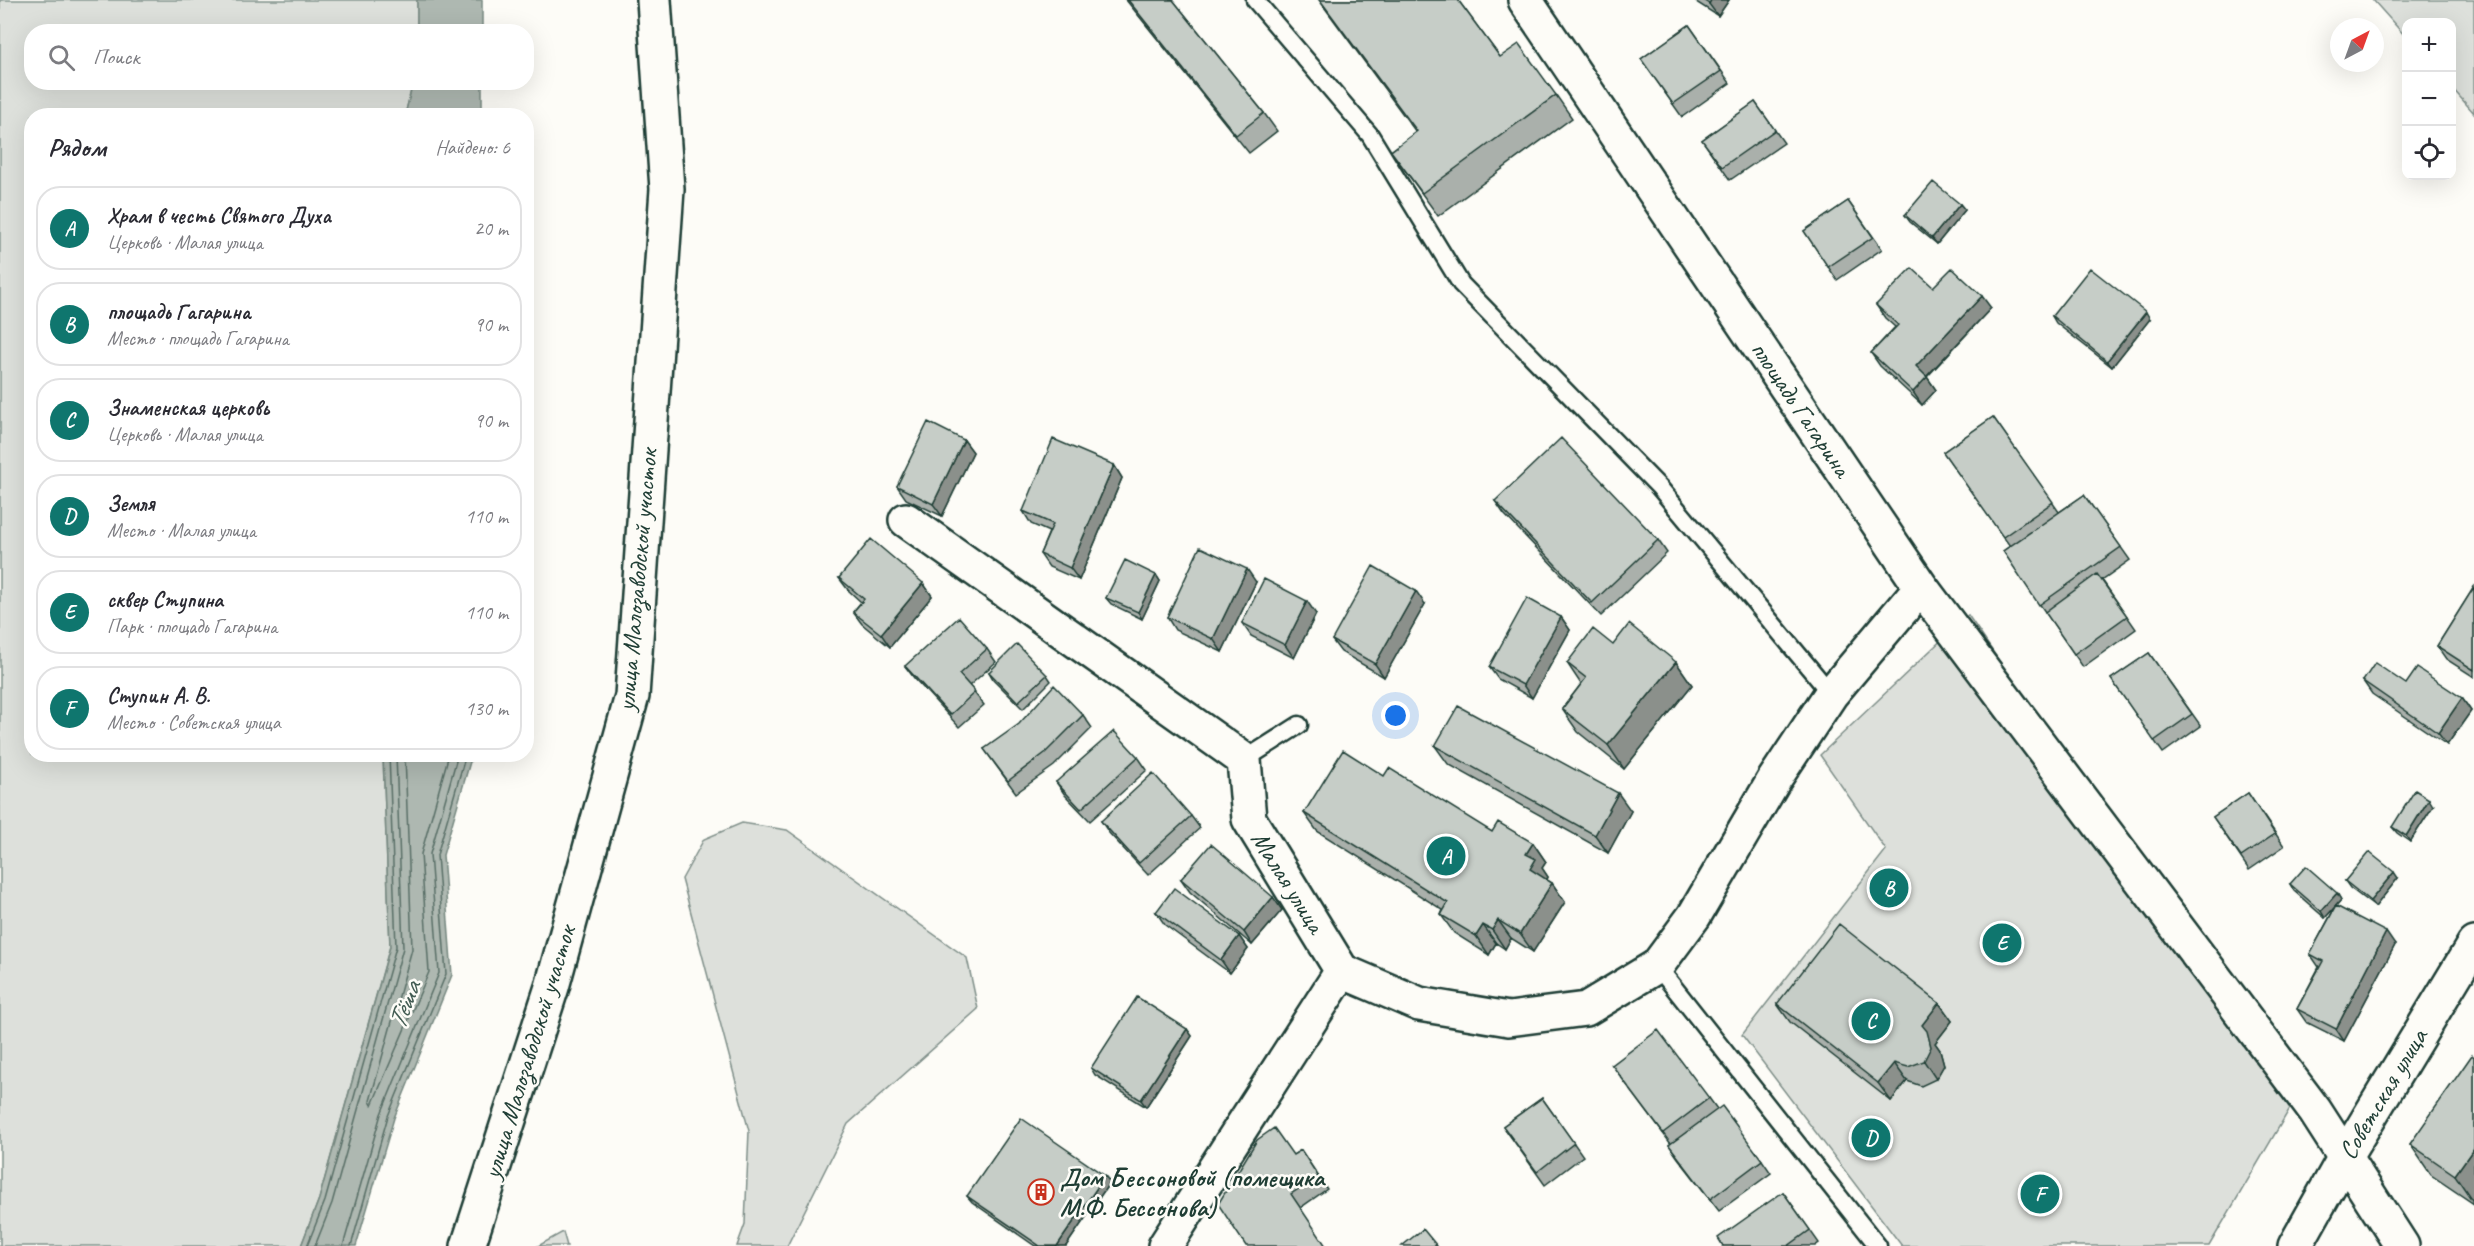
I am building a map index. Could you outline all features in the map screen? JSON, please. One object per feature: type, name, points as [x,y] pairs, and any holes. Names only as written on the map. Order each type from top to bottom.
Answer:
[{"type":"street","name":"улица Малозаводской участок","points":[[468,1246],[552,987],[632,696],[667,189],[654,0]]},
{"type":"street","name":"площадь Гагарина","points":[[1525,0],[1921,587],[2308,1102],[2402,1246]]},
{"type":"street","points":[[906,520],[1244,760]]},
{"type":"street","points":[[1166,1246],[1342,971],[1419,1004],[1509,1019],[1586,1009],[1657,966],[1694,916],[1774,780],[1831,694],[1921,587]]},
{"type":"street","name":"Малая улица","points":[[1244,760],[1249,819],[1342,971]]},
{"type":"street","name":"Советская улица","points":[[2295,1246],[2345,1157],[2474,944]]},
{"type":"lane","points":[[1255,0],[1370,135],[1461,284],[1659,487],[1831,694]]},
{"type":"lane","points":[[1244,760],[1299,725]]},
{"type":"lane","points":[[1657,966],[1878,1246]]},
{"type":"shaded area","points":[[0,0],[417,0],[417,24],[24,24],[24,90],[411,90],[407,108],[24,108],[24,762],[383,762],[390,946],[319,1199],[301,1246],[0,1246]]},
{"type":"shaded area","points":[[2373,0],[2474,0],[2474,113],[2456,93],[2456,18],[2402,18],[2402,33]]},
{"type":"shaded area","points":[[1968,615],[2296,1098],[2209,1246],[1902,1246],[1742,1035],[1886,850],[1820,755]]},
{"type":"shaded area","points":[[742,823],[787,830],[967,958],[978,1009],[848,1124],[787,1246],[737,1246],[745,1224],[749,1131],[682,879],[704,839]]},
{"type":"shaded area","points":[[563,1232],[567,1246],[538,1246]]},
{"type":"water","points":[[417,0],[482,0],[482,24],[417,24]]},
{"type":"water","points":[[411,90],[482,90],[482,108],[407,108]]},
{"type":"water","name":"Тёша","points":[[383,762],[470,762],[443,855],[452,975],[394,1118],[356,1246],[301,1246],[319,1199],[390,947]]},
{"type":"building","points":[[1128,0],[1173,0],[1264,113],[1236,135]]},
{"type":"building","points":[[1320,0],[1458,0],[1500,57],[1519,44],[1556,95],[1422,193],[1391,151],[1417,131]]},
{"type":"building","points":[[1689,25],[1721,71],[1673,104],[1641,59]]},
{"type":"building","points":[[1755,102],[1775,130],[1722,167],[1702,140]]},
{"type":"building","points":[[1933,182],[1960,204],[1932,238],[1905,215]]},
{"type":"building","points":[[1848,201],[1873,237],[1828,267],[1804,231]]},
{"type":"building","points":[[1912,268],[1933,287],[1952,268],[1982,296],[1916,366],[1927,377],[1913,392],[1871,353],[1898,325],[1876,305]]},
{"type":"building","points":[[2090,268],[2146,312],[2107,361],[2052,316]]},
{"type":"building","points":[[1993,417],[2053,502],[2003,537],[1943,452]]},
{"type":"building","points":[[928,422],[964,440],[933,504],[897,486]]},
{"type":"building","points":[[1561,438],[1658,540],[1592,603],[1495,501]]},
{"type":"building","points":[[1053,439],[1114,465],[1070,568],[1040,554],[1053,524],[1023,511]]},
{"type":"building","points":[[2084,495],[2121,547],[2039,605],[2003,551]]},
{"type":"building","points":[[871,539],[923,583],[881,634],[853,612],[864,599],[839,578]]},
{"type":"building","points":[[1200,547],[1247,569],[1213,639],[1167,617]]},
{"type":"building","points":[[1125,560],[1156,575],[1138,612],[1106,598]]},
{"type":"building","points":[[1373,566],[1416,591],[1375,664],[1332,640]]},
{"type":"building","points":[[2097,574],[2127,616],[2074,654],[2045,612]]},
{"type":"building","points":[[1264,579],[1307,601],[1285,645],[1242,623]]},
{"type":"building","points":[[2474,587],[2474,670],[2437,646]]},
{"type":"building","points":[[1527,598],[1561,617],[1523,685],[1489,667]]},
{"type":"building","points":[[959,617],[987,649],[959,674],[975,692],[950,715],[905,666]]},
{"type":"building","points":[[1629,624],[1676,662],[1608,745],[1562,709],[1586,678],[1567,663],[1593,629],[1613,645]]},
{"type":"building","points":[[1017,644],[1047,675],[1018,702],[989,672]]},
{"type":"building","points":[[2149,653],[2192,714],[2154,741],[2111,679]]},
{"type":"building","points":[[2375,663],[2406,684],[2417,668],[2462,698],[2438,733],[2363,681]]},
{"type":"building","points":[[1054,685],[1083,715],[1045,753],[1008,781],[984,749],[1019,724]]},
{"type":"building","points":[[1458,706],[1618,793],[1595,835],[1435,746]]},
{"type":"building","points":[[1114,731],[1138,757],[1081,809],[1056,782]]},
{"type":"building","points":[[1343,750],[1384,776],[1389,768],[1492,832],[1498,822],[1533,843],[1526,854],[1536,859],[1530,869],[1552,883],[1520,934],[1498,920],[1492,930],[1483,925],[1476,936],[1441,915],[1448,903],[1304,813]]},
{"type":"building","points":[[1153,773],[1191,816],[1139,863],[1101,821]]},
{"type":"building","points":[[2415,790],[2429,799],[2406,836],[2392,827]]},
{"type":"building","points":[[2248,793],[2275,834],[2241,857],[2213,817]]},
{"type":"building","points":[[1211,844],[1273,897],[1244,932],[1181,879]]},
{"type":"building","points":[[2369,852],[2394,872],[2370,901],[2345,881]]},
{"type":"building","points":[[2306,866],[2337,893],[2321,911],[2290,884]]},
{"type":"building","points":[[1174,888],[1239,936],[1221,960],[1156,912]]},
{"type":"building","points":[[2336,906],[2386,932],[2336,1029],[2297,1009],[2323,961],[2310,954]]},
{"type":"building","points":[[1839,924],[1939,1003],[1922,1025],[1927,1031],[1931,1047],[1924,1061],[1908,1067],[1894,1063],[1878,1083],[1777,1004]]},
{"type":"building","points":[[1137,997],[1187,1029],[1141,1100],[1091,1068]]},
{"type":"building","points":[[1658,1030],[1709,1098],[1663,1133],[1612,1065]]},
{"type":"building","points":[[2472,1055],[2474,1057],[2474,1148],[2455,1175],[2410,1144]]},
{"type":"building","points":[[1542,1098],[1574,1143],[1537,1172],[1503,1126]]},
{"type":"building","points":[[1722,1106],[1762,1160],[1710,1199],[1669,1145]]},
{"type":"building","name":"Дом Бессоновой (помещика М.Ф. Бессонова)","points":[[1021,1118],[1105,1176],[1057,1246],[1040,1246],[967,1196]]},
{"type":"building","points":[[1274,1128],[1293,1155],[1301,1150],[1318,1176],[1291,1194],[1326,1246],[1246,1246],[1218,1204],[1257,1140]]},
{"type":"building","points":[[1783,1192],[1810,1230],[1788,1246],[1723,1246],[1718,1238]]},
{"type":"building","points":[[1423,1229],[1437,1246],[1402,1246]]},
{"type":"place","name":"Храм в честь Святого Духа","points":[[1446,856]]},
{"type":"place","name":"площадь Гагарина","points":[[1889,888]]},
{"type":"place","name":"сквер Ступина","points":[[2002,943]]},
{"type":"place","name":"Знаменская церковь","points":[[1871,1021]]},
{"type":"place","name":"Земля","points":[[1871,1138]]},
{"type":"place","name":"Дом Бессоновой (помещика М.Ф. Бессонова)","points":[[1041,1192]]},
{"type":"place","name":"Ступин А. В.","points":[[2040,1194]]}]
